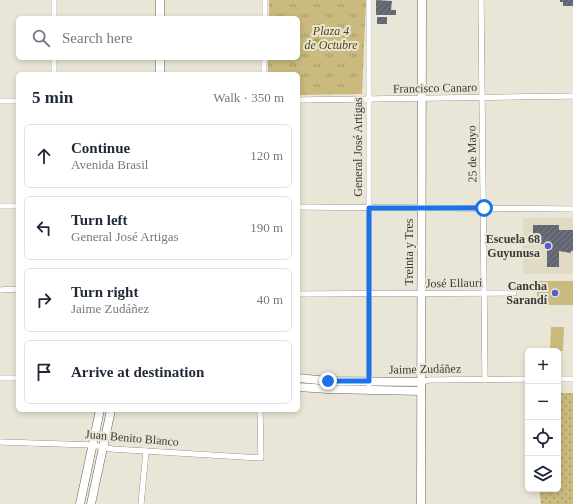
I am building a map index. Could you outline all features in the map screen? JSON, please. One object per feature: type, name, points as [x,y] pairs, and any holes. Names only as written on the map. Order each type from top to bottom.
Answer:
[{"type":"street","points":[[54,0],[54,16]]},
{"type":"street","points":[[160,0],[160,16]]},
{"type":"street","points":[[265,0],[265,16]]},
{"type":"street","name":"General José Artigas","points":[[369,0],[369,385]]},
{"type":"street","name":"Treinta y Tres","points":[[421,504],[420,382],[422,0]]},
{"type":"street","name":"25 de Mayo","points":[[481,0],[485,380]]},
{"type":"street","points":[[54,60],[54,72]]},
{"type":"street","points":[[160,60],[160,72]]},
{"type":"street","points":[[264,60],[264,72]]},
{"type":"street","name":"Francisco Canaro","points":[[300,100],[573,96]]},
{"type":"street","points":[[0,101],[16,100]]},
{"type":"street","points":[[0,206],[16,206]]},
{"type":"street","points":[[300,207],[573,209]]},
{"type":"street","points":[[0,290],[16,289]]},
{"type":"street","name":"José Ellauri","points":[[300,294],[514,294]]},
{"type":"street","points":[[0,378],[16,378]]},
{"type":"street","name":"Jaime Zudáñez","points":[[300,378],[420,391]]},
{"type":"street","name":"Jaime Zudáñez","points":[[300,387],[525,379]]},
{"type":"street","points":[[561,379],[573,379]]},
{"type":"street","points":[[80,504],[100,412]]},
{"type":"street","points":[[91,504],[111,412]]},
{"type":"street","name":"Juan Benito Blanco","points":[[0,442],[93,445],[146,451],[261,458],[260,412]]},
{"type":"street","points":[[141,504],[146,451]]},
{"type":"shaded area","points":[[315,39],[319,39],[321,43],[319,47],[315,47],[313,45],[313,41]]},
{"type":"shaded area","name":"Escuela 68 Guyunusa","points":[[523,218],[573,218],[573,274],[523,274]]},
{"type":"green space","name":"Plaza 4 de Octubre","points":[[269,0],[366,0],[362,94],[300,95],[300,72],[268,72],[268,60],[300,60],[300,16],[269,16]]},
{"type":"green space","name":"Cancha Sarandí","points":[[537,281],[573,281],[573,305],[537,305]]},
{"type":"green space","points":[[551,327],[564,327],[563,351],[561,351],[561,348],[550,348]]},
{"type":"green space","points":[[561,393],[573,393],[573,504],[541,504],[539,492],[561,492]]},
{"type":"building","points":[[376,0],[392,1],[391,10],[396,10],[396,15],[376,15]]},
{"type":"building","points":[[560,0],[573,0],[573,6],[563,6],[563,2],[560,2]]},
{"type":"building","points":[[377,17],[387,17],[387,24],[377,24]]},
{"type":"building","points":[[533,225],[559,225],[559,230],[573,230],[573,251],[571,251],[571,253],[559,251],[559,267],[547,267],[547,244],[528,244],[529,237],[533,237]]},
{"type":"place","name":"Escuela 68 Guyunusa","points":[[548,246]]},
{"type":"place","name":"Cancha Sarandí","points":[[555,293]]},
{"type":"route","points":[[328,381],[369,381],[369,208],[484,208]]}]
